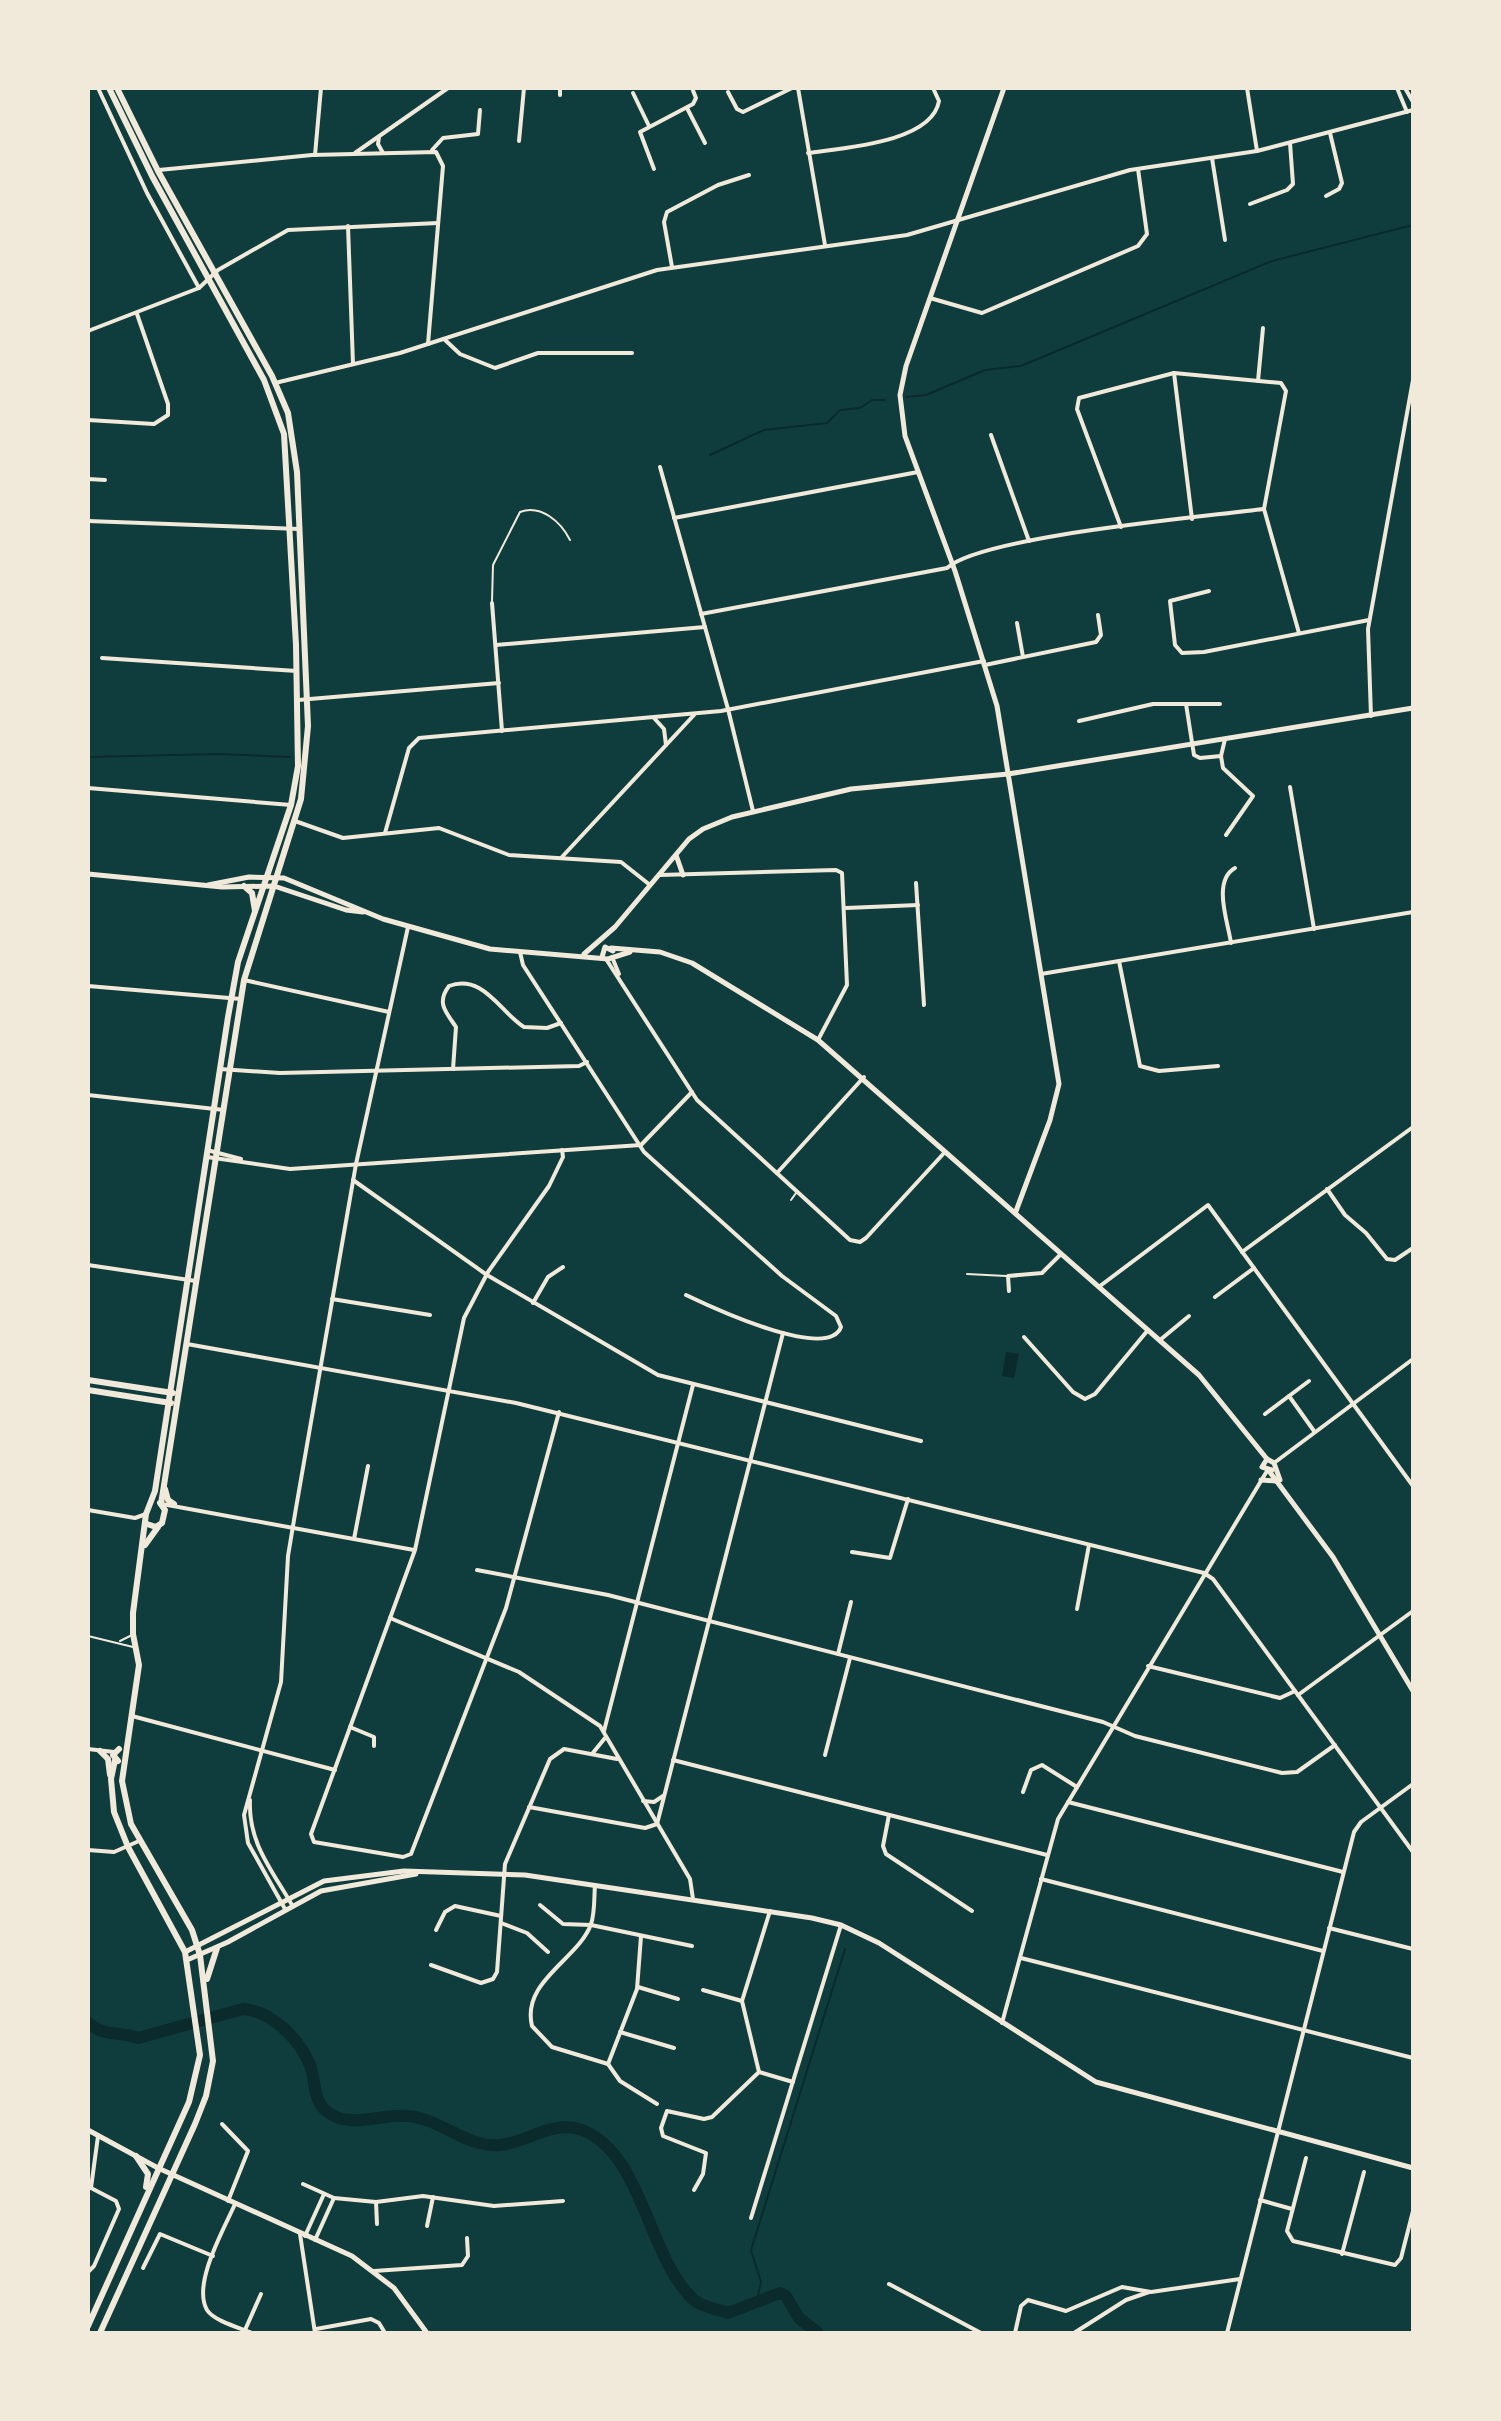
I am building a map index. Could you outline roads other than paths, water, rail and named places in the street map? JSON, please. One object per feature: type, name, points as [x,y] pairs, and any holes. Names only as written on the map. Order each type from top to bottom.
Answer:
[{"type":"main road","points":[[100,2333],[206,2096],[213,2061],[210,2010],[200,1951],[139,1841],[123,1800],[125,1757],[139,1665],[133,1634],[146,1514],[152,1503],[231,998],[238,962],[291,805],[299,755],[292,426],[276,382],[212,276],[109,88]]},
{"type":"main road","points":[[117,88],[267,386],[284,434],[295,529],[307,699],[306,776],[295,821],[244,980],[181,1394],[164,1481],[161,1504],[165,1512],[142,1552]]},
{"type":"main road","points":[[244,886],[252,893],[255,915]]},
{"type":"main road","points":[[88,1380],[181,1394]]},
{"type":"main road","points":[[88,1390],[179,1404]]},
{"type":"main road","points":[[164,1481],[167,1498],[178,1505]]},
{"type":"main road","points":[[152,1503],[161,1504]]},
{"type":"main road","points":[[147,1524],[158,1527]]},
{"type":"main road","points":[[111,1779],[116,1755],[129,1731]]},
{"type":"main road","points":[[88,2326],[194,2087],[199,2040],[186,1956],[128,1847],[114,1812],[109,1762],[100,1751]]},
{"type":"main road","points":[[116,1755],[125,1757]]},
{"type":"main road","points":[[206,1982],[217,1948]]},
{"type":"main road","points":[[136,2156],[148,2179],[142,2202]]},
{"type":"street","points":[[98,88],[147,193],[199,288]]},
{"type":"street","points":[[315,155],[321,88]]},
{"type":"street","points":[[354,154],[448,88]]},
{"type":"street","points":[[519,141],[524,88]]},
{"type":"street","points":[[560,88],[560,95]]},
{"type":"street","points":[[654,169],[639,136],[649,126],[687,108],[696,100],[692,88]]},
{"type":"street","points":[[728,92],[737,109],[743,112],[792,88]]},
{"type":"street","points":[[798,88],[825,245]]},
{"type":"street","points":[[808,153],[903,135],[931,116],[938,106],[933,88]]},
{"type":"street","points":[[1004,88],[930,298],[900,395],[905,436],[952,564],[997,706],[1059,1092],[1016,1211]]},
{"type":"street","points":[[1247,88],[1257,151]]},
{"type":"street","points":[[267,386],[428,344],[672,267],[907,235],[1138,168],[1257,151],[1411,112],[1397,88]]},
{"type":"street","points":[[1405,88],[1413,102]]},
{"type":"street","points":[[633,93],[649,126]]},
{"type":"street","points":[[687,108],[705,143]]},
{"type":"street","points":[[432,150],[443,138],[478,134],[480,110]]},
{"type":"street","points":[[1326,196],[1339,189],[1342,183],[1330,133]]},
{"type":"street","points":[[380,135],[378,144],[383,153]]},
{"type":"street","points":[[1250,204],[1287,190],[1293,184],[1290,143]]},
{"type":"street","points":[[158,171],[315,155],[432,150],[441,157],[428,344]]},
{"type":"street","points":[[1212,158],[1225,240]]},
{"type":"street","points":[[930,298],[982,313],[1138,246],[1147,234],[1138,168]]},
{"type":"street","points":[[672,267],[664,222],[667,212],[718,185],[749,175]]},
{"type":"street","points":[[88,331],[199,288],[212,276],[288,230],[438,223]]},
{"type":"street","points":[[348,226],[353,364]]},
{"type":"street","points":[[88,420],[154,424],[168,415],[168,404],[137,314]]},
{"type":"street","points":[[1258,381],[1263,328]]},
{"type":"street","points":[[444,339],[465,357],[495,368],[538,353],[632,353]]},
{"type":"street","points":[[1174,373],[1192,519]]},
{"type":"street","points":[[1121,527],[1077,409],[1079,398],[1174,373],[1258,381],[1285,387],[1264,509],[1299,633]]},
{"type":"street","points":[[1371,716],[1369,620],[1413,380]]},
{"type":"street","points":[[991,435],[1029,541]]},
{"type":"street","points":[[660,467],[728,709],[753,811]]},
{"type":"street","points":[[674,518],[918,472]]},
{"type":"street","points":[[88,479],[105,480]]},
{"type":"street","points":[[701,614],[947,568],[957,559],[1029,541],[1264,509]]},
{"type":"street","points":[[88,521],[295,529]]},
{"type":"street","points":[[1209,591],[1170,601],[1178,649],[1194,654],[1369,620]]},
{"type":"street","points":[[492,603],[502,731]]},
{"type":"street","points":[[385,833],[414,741],[728,709],[1023,657],[1096,642],[1101,635],[1098,615]]},
{"type":"street","points":[[1017,623],[1023,657]]},
{"type":"street","points":[[496,645],[705,627]]},
{"type":"street","points":[[102,658],[297,671]]},
{"type":"street","points":[[298,700],[499,683]]},
{"type":"street","points":[[1186,704],[1191,745],[1198,758],[1221,756]]},
{"type":"street","points":[[1079,721],[1146,705],[1220,704]]},
{"type":"street","points":[[584,954],[615,927],[676,854],[703,829],[753,811],[877,785],[1009,774],[1413,708]]},
{"type":"street","points":[[560,858],[695,713]]},
{"type":"street","points":[[653,717],[664,729],[666,745]]},
{"type":"street","points":[[1225,739],[1221,756],[1223,768],[1253,796],[1226,835]]},
{"type":"street","points":[[1290,787],[1314,929]]},
{"type":"street","points":[[88,788],[291,805]]},
{"type":"street","points":[[295,821],[343,838],[435,828],[509,855],[621,862],[650,885]]},
{"type":"street","points":[[676,854],[683,875]]},
{"type":"street","points":[[1231,943],[1222,887],[1226,874],[1235,868]]},
{"type":"street","points":[[659,875],[836,870],[843,875],[847,990],[818,1040]]},
{"type":"street","points":[[88,874],[208,885],[274,886],[346,910],[364,912]]},
{"type":"street","points":[[208,885],[277,876],[342,899],[364,912],[473,946],[609,958],[634,951]]},
{"type":"street","points":[[916,883],[924,1005]]},
{"type":"street","points":[[846,908],[918,905]]},
{"type":"street","points":[[1041,974],[1413,912]]},
{"type":"street","points":[[285,1909],[247,1839],[244,1815],[263,1752],[284,1658],[288,1556],[320,1366],[356,1164],[408,927]]},
{"type":"street","points":[[609,958],[606,948],[615,927]]},
{"type":"street","points":[[605,936],[609,958],[692,1092],[846,1237],[860,1242],[947,1150]]},
{"type":"street","points":[[576,955],[606,948],[660,952],[692,963],[818,1040],[864,1077],[1208,1383],[1339,1567],[1413,1691]]},
{"type":"street","points":[[520,952],[523,965],[641,1145],[782,1276],[836,1316],[840,1331],[829,1340],[784,1332],[746,1323],[686,1295]]},
{"type":"street","points":[[1119,961],[1140,1066],[1159,1071],[1218,1066]]},
{"type":"street","points":[[244,980],[389,1012]]},
{"type":"street","points":[[453,1069],[456,1027],[444,1012],[442,1002],[449,986],[456,983],[496,997],[524,1027],[547,1028],[561,1023]]},
{"type":"street","points":[[88,986],[241,999]]},
{"type":"street","points":[[220,1069],[280,1073],[376,1072],[579,1066],[587,1062]]},
{"type":"street","points":[[776,1173],[864,1077]]},
{"type":"street","points":[[206,1153],[290,1169],[641,1145],[692,1092]]},
{"type":"street","points":[[88,1095],[224,1110]]},
{"type":"street","points":[[1242,1252],[1413,1127]]},
{"type":"street","points":[[559,1412],[515,1579],[412,1852],[407,1857],[315,1842],[311,1834],[415,1550],[464,1318],[487,1275],[549,1186],[563,1157],[562,1150]]},
{"type":"street","points":[[353,1180],[487,1275],[658,1375],[921,1441]]},
{"type":"street","points":[[1327,1189],[1387,1259],[1395,1260],[1413,1248]]},
{"type":"street","points":[[1100,1286],[1208,1205],[1413,1486]]},
{"type":"street","points":[[1009,1291],[1008,1276],[1042,1273],[1062,1253]]},
{"type":"street","points":[[88,1265],[196,1281]]},
{"type":"street","points":[[533,1303],[548,1277],[563,1267]]},
{"type":"street","points":[[1215,1297],[1254,1268]]},
{"type":"street","points":[[332,1299],[430,1315]]},
{"type":"street","points":[[1160,1340],[1189,1316]]},
{"type":"street","points":[[1024,1337],[1073,1392],[1085,1399],[1095,1394],[1148,1330]]},
{"type":"street","points":[[657,1824],[784,1332]]},
{"type":"street","points":[[187,1344],[559,1412],[1204,1573],[1213,1579],[1413,1852]]},
{"type":"street","points":[[301,1363],[317,1359],[323,1350]]},
{"type":"street","points":[[1002,2023],[1054,1827],[1268,1465],[1413,1359]]},
{"type":"street","points":[[1265,1414],[1309,1381]]},
{"type":"street","points":[[693,1385],[604,1731],[605,1738],[690,1879],[693,1899]]},
{"type":"street","points":[[1289,1396],[1314,1431]]},
{"type":"street","points":[[1255,1488],[1268,1465]]},
{"type":"street","points":[[354,1539],[368,1466]]},
{"type":"street","points":[[1261,1480],[1282,1485]]},
{"type":"street","points":[[852,1552],[890,1558],[908,1499]]},
{"type":"street","points":[[161,1504],[415,1550]]},
{"type":"street","points":[[165,1512],[178,1505]]},
{"type":"street","points":[[88,1510],[135,1518],[146,1514]]},
{"type":"street","points":[[1077,1609],[1089,1545]]},
{"type":"street","points":[[477,1570],[709,1621],[1288,1774],[1297,1772],[1335,1745]]},
{"type":"street","points":[[838,1654],[851,1602]]},
{"type":"street","points":[[1148,1666],[1283,1698],[1297,1693],[1413,1611]]},
{"type":"street","points":[[390,1618],[533,1680],[604,1731]]},
{"type":"street","points":[[825,1755],[850,1658]]},
{"type":"street","points":[[131,1716],[335,1770]]},
{"type":"street","points":[[350,1727],[374,1737],[374,1746]]},
{"type":"street","points":[[592,1754],[605,1738]]},
{"type":"street","points":[[88,1749],[116,1755]]},
{"type":"street","points":[[431,1965],[481,1983],[490,1981],[497,1972],[506,1858],[553,1755],[564,1749],[618,1759]]},
{"type":"street","points":[[673,1760],[1047,1855]]},
{"type":"street","points":[[1023,1792],[1031,1770],[1042,1765],[1077,1787]]},
{"type":"street","points":[[1227,2333],[1356,1828],[1413,1784]]},
{"type":"street","points":[[643,1801],[657,1801],[664,1796]]},
{"type":"street","points":[[250,1798],[253,1835],[292,1905]]},
{"type":"street","points":[[1068,1802],[1343,1872]]},
{"type":"street","points":[[529,1807],[645,1828],[657,1824]]},
{"type":"street","points":[[889,1815],[883,1843],[886,1854],[972,1911]]},
{"type":"street","points":[[88,1850],[114,1852],[139,1841]]},
{"type":"street","points":[[186,1956],[217,1948],[292,1905],[332,1887],[421,1873]]},
{"type":"street","points":[[200,1951],[288,1897],[339,1878],[421,1873],[504,1873],[770,1911],[841,1925],[879,1943],[1096,2082],[1413,2168]]},
{"type":"street","points":[[1041,1879],[1323,1951]]},
{"type":"street","points":[[595,1885],[591,1925],[538,1990],[531,2004],[530,2020],[535,2032],[552,2047],[608,2064],[620,2081],[657,2104]]},
{"type":"street","points":[[540,1905],[563,1924],[591,1925],[692,1946]]},
{"type":"street","points":[[436,1930],[443,1915],[455,1906],[501,1916]]},
{"type":"street","points":[[759,2072],[742,2001],[770,1911]]},
{"type":"street","points":[[501,1923],[527,1933],[548,1952]]},
{"type":"street","points":[[751,2218],[841,1925]]},
{"type":"street","points":[[1329,1928],[1413,1949]]},
{"type":"street","points":[[608,2064],[638,1987],[641,1935]]},
{"type":"street","points":[[1021,1958],[1413,2058]]},
{"type":"street","points":[[638,1987],[678,1999]]},
{"type":"street","points":[[703,1990],[742,2001]]},
{"type":"street","points":[[620,2032],[674,2048]]},
{"type":"street","points":[[759,2072],[793,2082]]},
{"type":"street","points":[[694,2190],[705,2167],[706,2153],[663,2136],[661,2128],[668,2109],[708,2119],[717,2114],[759,2072]]},
{"type":"street","points":[[222,2124],[248,2151],[228,2201]]},
{"type":"street","points":[[88,2130],[158,2168],[374,2271],[403,2298],[427,2333]]},
{"type":"street","points":[[88,2272],[94,2266],[119,2207],[116,2201],[91,2188],[98,2136]]},
{"type":"street","points":[[1306,2158],[1287,2231],[1290,2240],[1397,2264],[1413,2211]]},
{"type":"street","points":[[1342,2254],[1364,2172]]},
{"type":"street","points":[[303,2184],[334,2198],[376,2202],[433,2197],[494,2206],[563,2201]]},
{"type":"street","points":[[324,2194],[303,2235],[315,2331],[371,2319],[379,2323],[385,2333]]},
{"type":"street","points":[[427,2226],[433,2197]]},
{"type":"street","points":[[315,2241],[334,2198]]},
{"type":"street","points":[[1260,2200],[1292,2209]]},
{"type":"street","points":[[376,2202],[377,2224]]},
{"type":"street","points":[[235,2204],[204,2279],[207,2310],[252,2333]]},
{"type":"street","points":[[143,2268],[157,2236],[162,2233],[213,2256]]},
{"type":"street","points":[[374,2271],[462,2265],[468,2256],[467,2238]]},
{"type":"street","points":[[1074,2333],[1126,2300],[1151,2292],[1240,2279]]},
{"type":"street","points":[[889,2284],[981,2333]]},
{"type":"street","points":[[1015,2333],[1021,2306],[1028,2300],[1066,2311],[1117,2288],[1151,2292]]},
{"type":"street","points":[[245,2330],[261,2294]]},
{"type":"lane","points":[[492,603],[493,565],[520,512],[534,510],[555,519],[570,540]]},
{"type":"lane","points":[[791,1200],[797,1192]]},
{"type":"lane","points":[[967,1274],[1008,1276]]},
{"type":"lane","points":[[119,1641],[133,1634]]},
{"type":"lane","points":[[88,1636],[119,1641],[136,1648]]},
{"type":"water","points":[[1006,1352],[1019,1354],[1014,1378],[1002,1376]]},
{"type":"waterway","points":[[906,397],[926,395],[985,370],[1021,366],[1272,261],[1413,225]]},
{"type":"waterway","points":[[710,455],[764,430],[827,423],[840,410],[860,408],[872,400],[885,400]]},
{"type":"waterway","points":[[88,757],[218,754],[290,757]]},
{"type":"waterway","points":[[756,2304],[761,2282],[751,2250],[845,1949]]},
{"type":"waterway","points":[[88,2022],[105,2032],[138,2038],[243,2009],[253,2011],[274,2020],[299,2045],[310,2065],[318,2100],[325,2110],[335,2116],[355,2120],[397,2116],[420,2118],[488,2145],[510,2143],[561,2127],[582,2130],[602,2142],[619,2160],[678,2282],[694,2300],[728,2313],[780,2293],[786,2296],[799,2318],[818,2333]]}]
